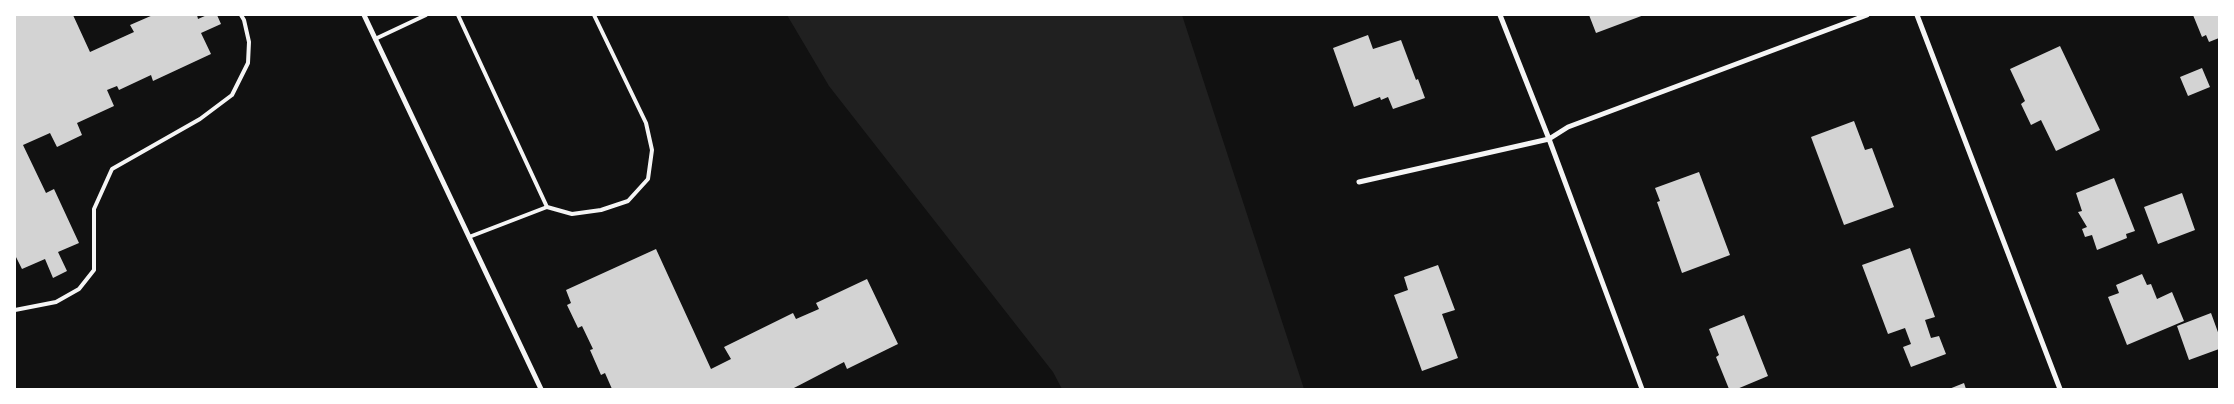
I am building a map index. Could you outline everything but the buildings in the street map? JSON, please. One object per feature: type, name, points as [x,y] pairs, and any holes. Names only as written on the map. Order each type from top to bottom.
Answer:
[{"type":"street","points":[[364,15],[541,389]]},
{"type":"street","points":[[1500,15],[1549,138],[1642,389]]},
{"type":"street","points":[[1359,182],[1549,138],[1568,127],[1867,15]]},
{"type":"street","points":[[1917,15],[2060,389]]},
{"type":"lane","points":[[15,310],[56,302],[79,289],[94,270],[94,209],[112,169],[200,119],[232,95],[248,63],[250,42],[241,15]]},
{"type":"lane","points":[[375,39],[426,15]]},
{"type":"lane","points":[[458,15],[547,207]]},
{"type":"lane","points":[[469,237],[547,207],[572,214],[601,210],[628,201],[648,179],[652,150],[646,123],[594,15]]},
{"type":"shaded area","points":[[787,15],[1182,15],[1304,389],[1062,389],[1053,372],[829,86]]}]
